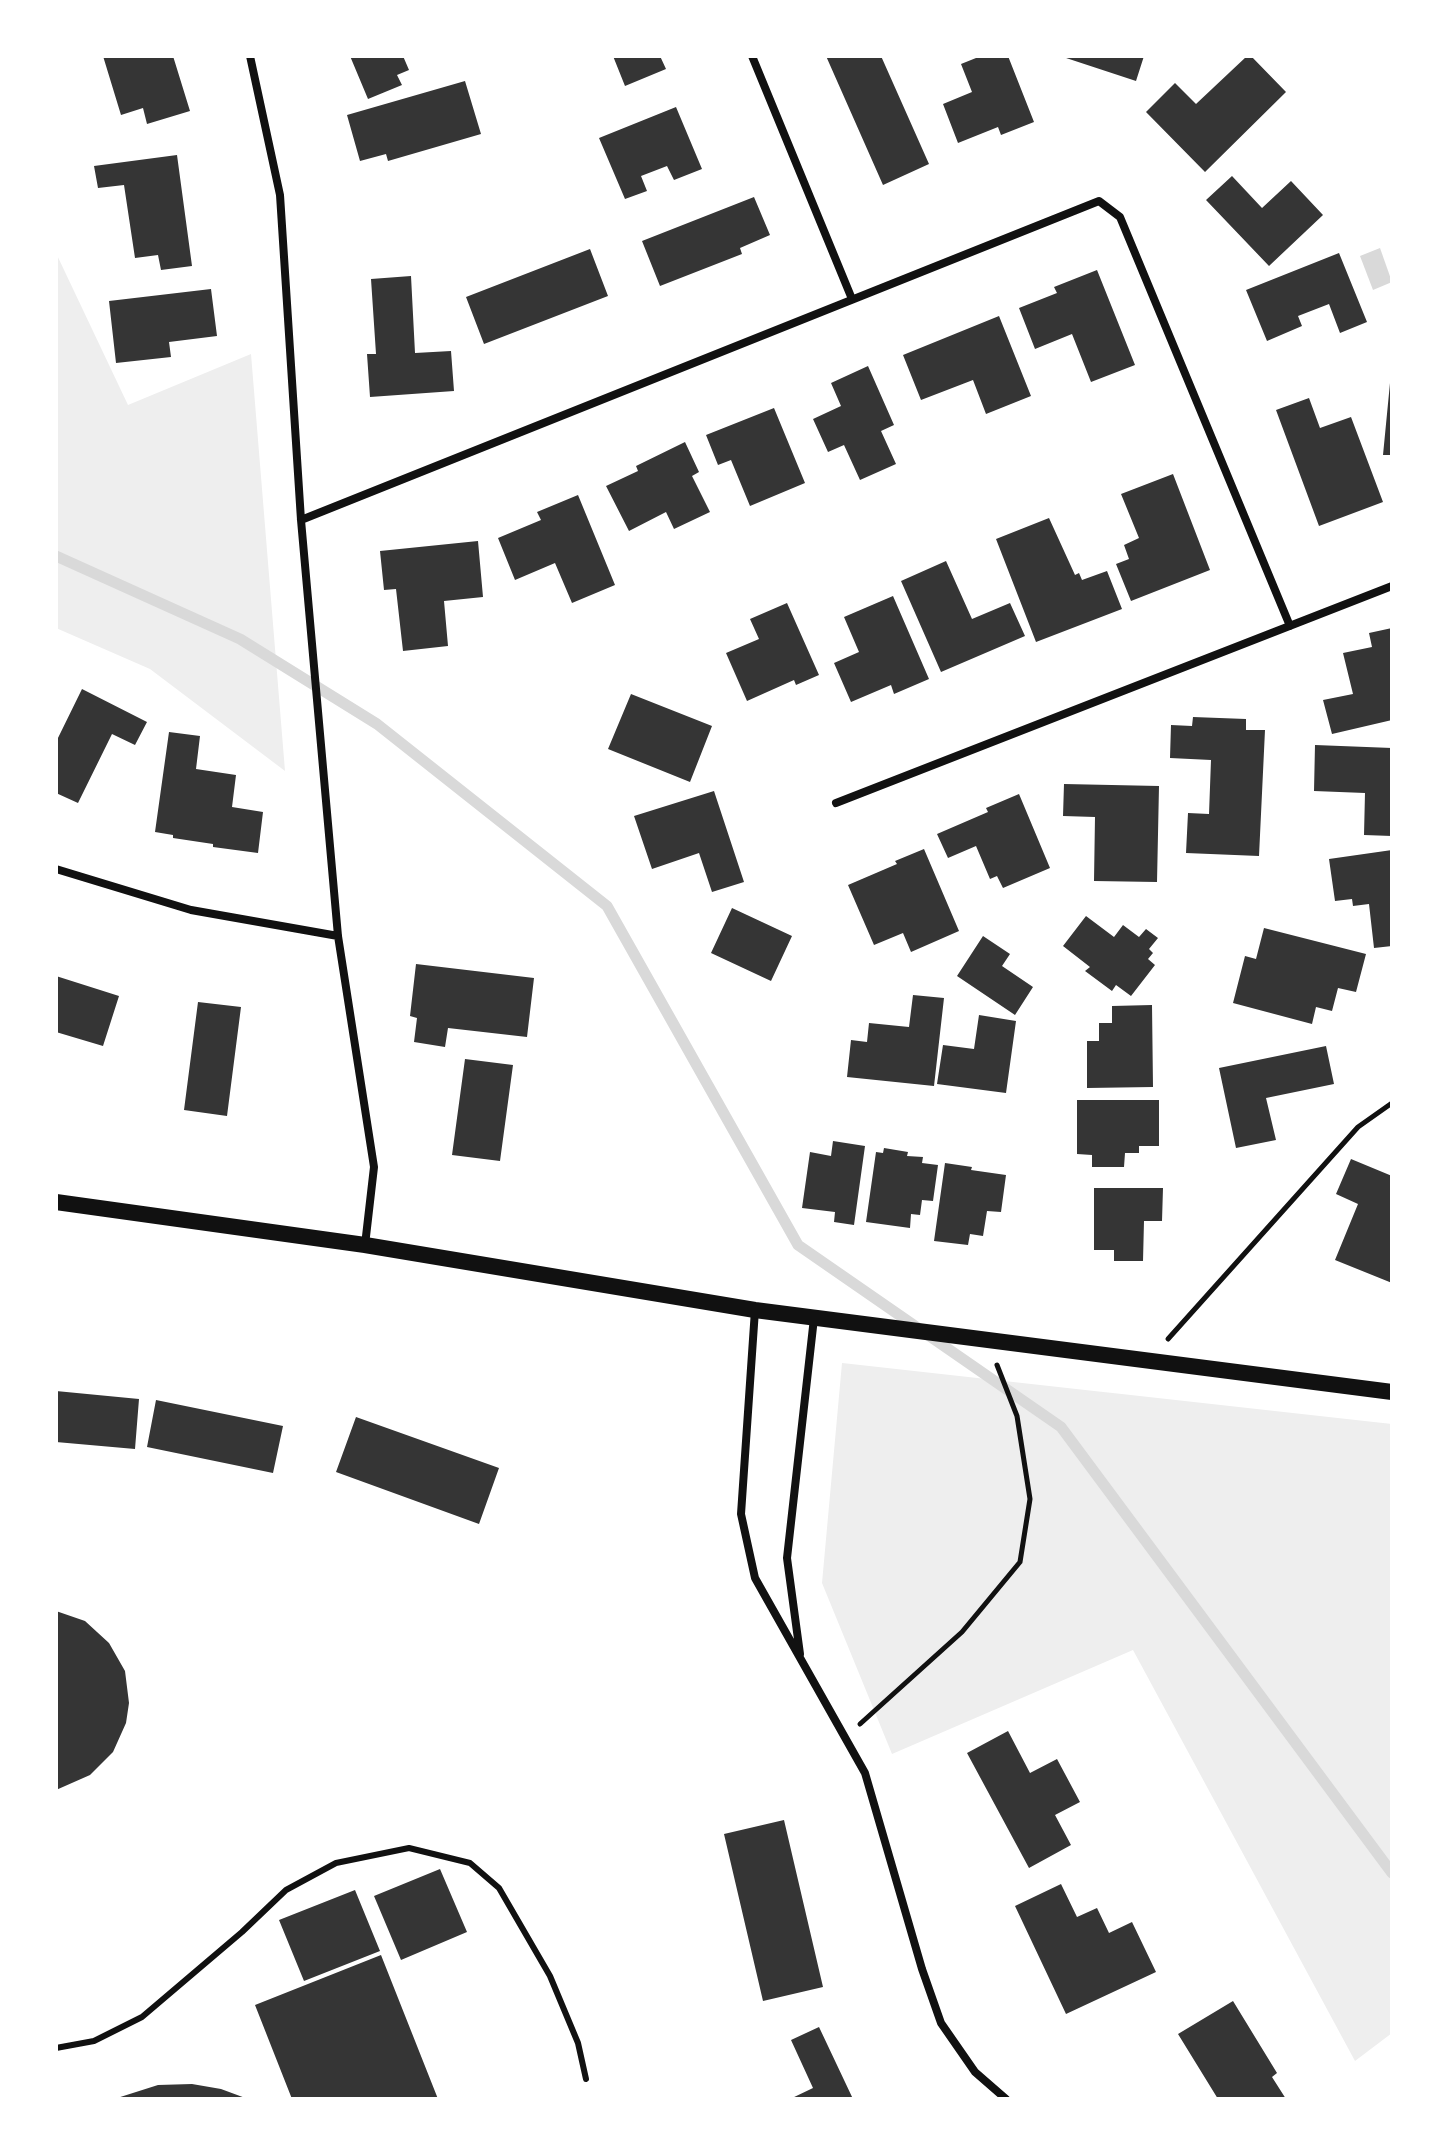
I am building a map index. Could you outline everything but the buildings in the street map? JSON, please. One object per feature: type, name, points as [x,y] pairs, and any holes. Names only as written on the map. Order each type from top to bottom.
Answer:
[{"type":"main road","points":[[56,1202],[365,1245],[755,1310],[1392,1392]]},
{"type":"street","points":[[250,56],[280,195],[301,520],[338,936],[374,1167],[365,1245]]},
{"type":"street","points":[[752,56],[852,299]]},
{"type":"street","points":[[301,520],[1099,201],[1120,217],[1290,626]]},
{"type":"street","points":[[836,803],[1392,586]]},
{"type":"street","points":[[56,869],[191,910],[338,936]]},
{"type":"street","points":[[755,1310],[741,1514],[755,1578],[865,1773],[922,1969],[941,2023],[975,2072],[1006,2099]]},
{"type":"street","points":[[800,1658],[787,1558],[814,1317]]},
{"type":"lane","points":[[56,2048],[94,2041],[142,2017],[286,1890],[336,1863],[409,1848],[470,1863],[499,1888],[550,1976],[578,2043],[586,2079]]},
{"type":"path","points":[[1149,1361],[1358,1127],[1392,1103]]},
{"type":"path","points":[[845,1739],[962,1632],[1020,1562],[1030,1499],[1017,1416],[997,1363]]},
{"type":"shaded area","points":[[1380,248],[1392,282],[1373,290],[1360,256]]},
{"type":"shaded area","points":[[56,253],[128,405],[251,354],[285,771],[150,669],[56,628]]},
{"type":"shaded area","points":[[842,1363],[1392,1424],[1392,2033],[1355,2061],[1133,1650],[892,1754],[822,1583]]},
{"type":"waterway","points":[[56,556],[240,639],[377,724],[607,906],[798,1245],[1061,1427],[1392,1873]]}]
